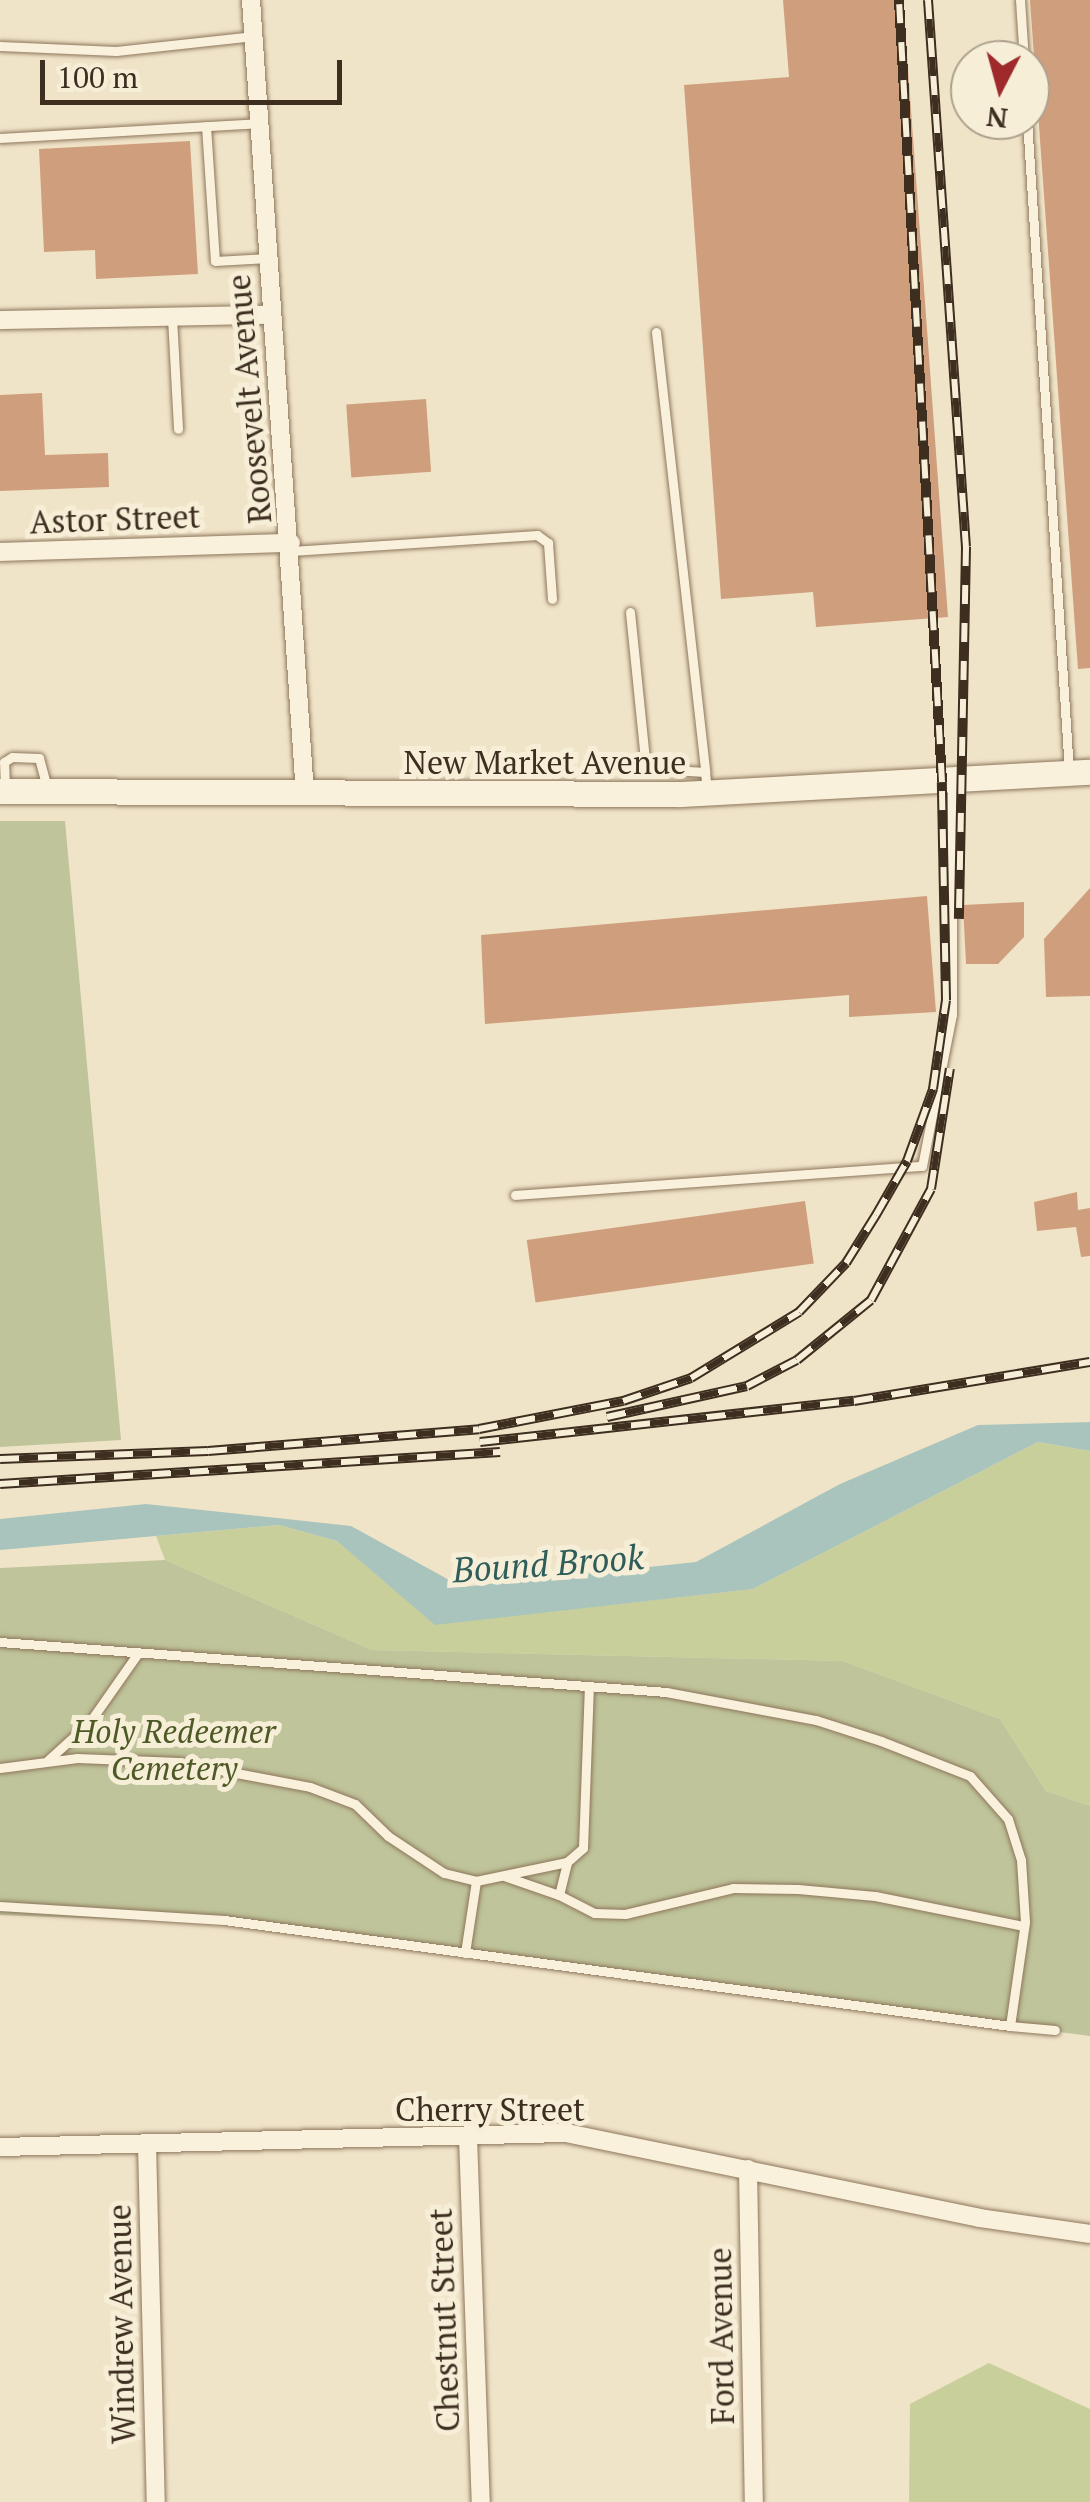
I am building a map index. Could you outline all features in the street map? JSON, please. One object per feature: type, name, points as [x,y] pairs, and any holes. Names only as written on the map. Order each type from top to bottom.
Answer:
[{"type":"main road","name":"New Market Avenue","points":[[2,791],[306,794],[706,782],[952,781],[1080,773]]},
{"type":"street","name":"Roosevelt Avenue","points":[[251,0],[306,794]]},
{"type":"street","points":[[0,320],[272,316]]},
{"type":"street","name":"Astor Street","points":[[0,552],[291,547]]},
{"type":"street","name":"Cherry Street","points":[[0,2147],[566,2133],[979,2218],[1090,2234]]},
{"type":"street","name":"Chestnut Street","points":[[468,2137],[481,2502]]},
{"type":"street","name":"Windrew Avenue","points":[[147,2144],[156,2502]]},
{"type":"street","name":"Ford Avenue","points":[[748,2169],[754,2502]]},
{"type":"lane","points":[[1020,0],[1023,40]]},
{"type":"lane","points":[[0,46],[116,52],[254,36]]},
{"type":"lane","points":[[0,138],[258,122]]},
{"type":"lane","points":[[206,126],[215,262],[268,258]]},
{"type":"lane","points":[[1030,140],[1080,773]]},
{"type":"lane","points":[[172,317],[178,429]]},
{"type":"lane","points":[[630,612],[645,759],[656,769],[706,782],[656,332]]},
{"type":"lane","points":[[291,547],[537,536],[548,543],[552,598]]},
{"type":"lane","points":[[514,1196],[922,1166],[952,1014],[952,781]]},
{"type":"lane","points":[[0,1642],[666,1692],[816,1720],[970,1776],[1008,1818],[1020,1860],[1024,1926],[1010,2026]]},
{"type":"lane","points":[[48,1760],[89,1723],[138,1652]]},
{"type":"lane","points":[[0,1768],[48,1760],[178,1762],[310,1787],[355,1804],[388,1836],[444,1873],[476,1881],[567,1862],[583,1848],[589,1686]]},
{"type":"lane","points":[[559,1894],[567,1862]]},
{"type":"lane","points":[[502,1875],[559,1894],[594,1913],[625,1914],[733,1888],[798,1889],[1024,1926]]},
{"type":"lane","points":[[465,1953],[476,1881]]},
{"type":"lane","points":[[0,1906],[224,1920],[1054,2030]]},
{"type":"green space","points":[[0,821],[65,821],[121,1440],[0,1447]]},
{"type":"green space","points":[[1038,1442],[1090,1451],[1090,1806],[1046,1791],[1000,1719],[843,1661],[372,1650],[165,1560],[156,1536],[279,1525],[337,1541],[436,1624],[753,1589]]},
{"type":"green space","name":"Holy Redeemer Cemetery","points":[[165,1560],[372,1650],[843,1661],[1000,1719],[1046,1791],[1090,1806],[1090,2036],[223,1923],[0,1915],[0,1568]]},
{"type":"green space","points":[[989,2363],[1090,2409],[1090,2502],[909,2502],[910,2404]]},
{"type":"water","points":[[1090,1422],[1090,1451],[1038,1442],[753,1589],[435,1625],[337,1541],[279,1525],[0,1550],[0,1519],[146,1504],[351,1526],[462,1587],[696,1562],[840,1484],[978,1425]]},
{"type":"building","points":[[783,0],[903,0],[948,617],[816,627],[813,592],[721,599],[684,85],[789,77]]},
{"type":"building","points":[[1030,0],[1090,0],[1090,668],[1078,669],[1040,140],[1050,140],[1050,40],[1033,40]]},
{"type":"building","points":[[190,141],[198,274],[96,279],[95,250],[44,252],[39,149]]},
{"type":"building","points":[[42,393],[45,455],[108,453],[109,487],[0,491],[0,395]]},
{"type":"building","points":[[426,399],[431,472],[351,477],[346,405]]},
{"type":"building","points":[[1090,888],[1090,996],[1046,997],[1044,939]]},
{"type":"building","points":[[927,896],[936,1012],[849,1017],[849,995],[485,1024],[481,935]]},
{"type":"building","points":[[1024,902],[1024,937],[998,964],[966,964],[963,905]]},
{"type":"building","points":[[1077,1192],[1078,1210],[1090,1208],[1090,1256],[1081,1257],[1076,1227],[1037,1231],[1034,1202]]},
{"type":"building","points":[[805,1201],[814,1263],[536,1302],[527,1240]]},
{"type":"railway","points":[[0,1459],[208,1451],[479,1429],[623,1401],[691,1378],[799,1312],[846,1263],[876,1215],[907,1161],[933,1089],[946,1000],[942,782],[899,0]]},
{"type":"railway","points":[[928,0],[966,547],[959,919]]},
{"type":"railway","points":[[607,1417],[747,1386],[797,1360],[871,1300],[931,1189],[950,1068]]},
{"type":"railway","points":[[480,1442],[854,1401],[1090,1362]]},
{"type":"railway","points":[[0,1484],[500,1452]]},
{"type":"water label","name":"Bound Brook","points":[[548,1563]]}]
